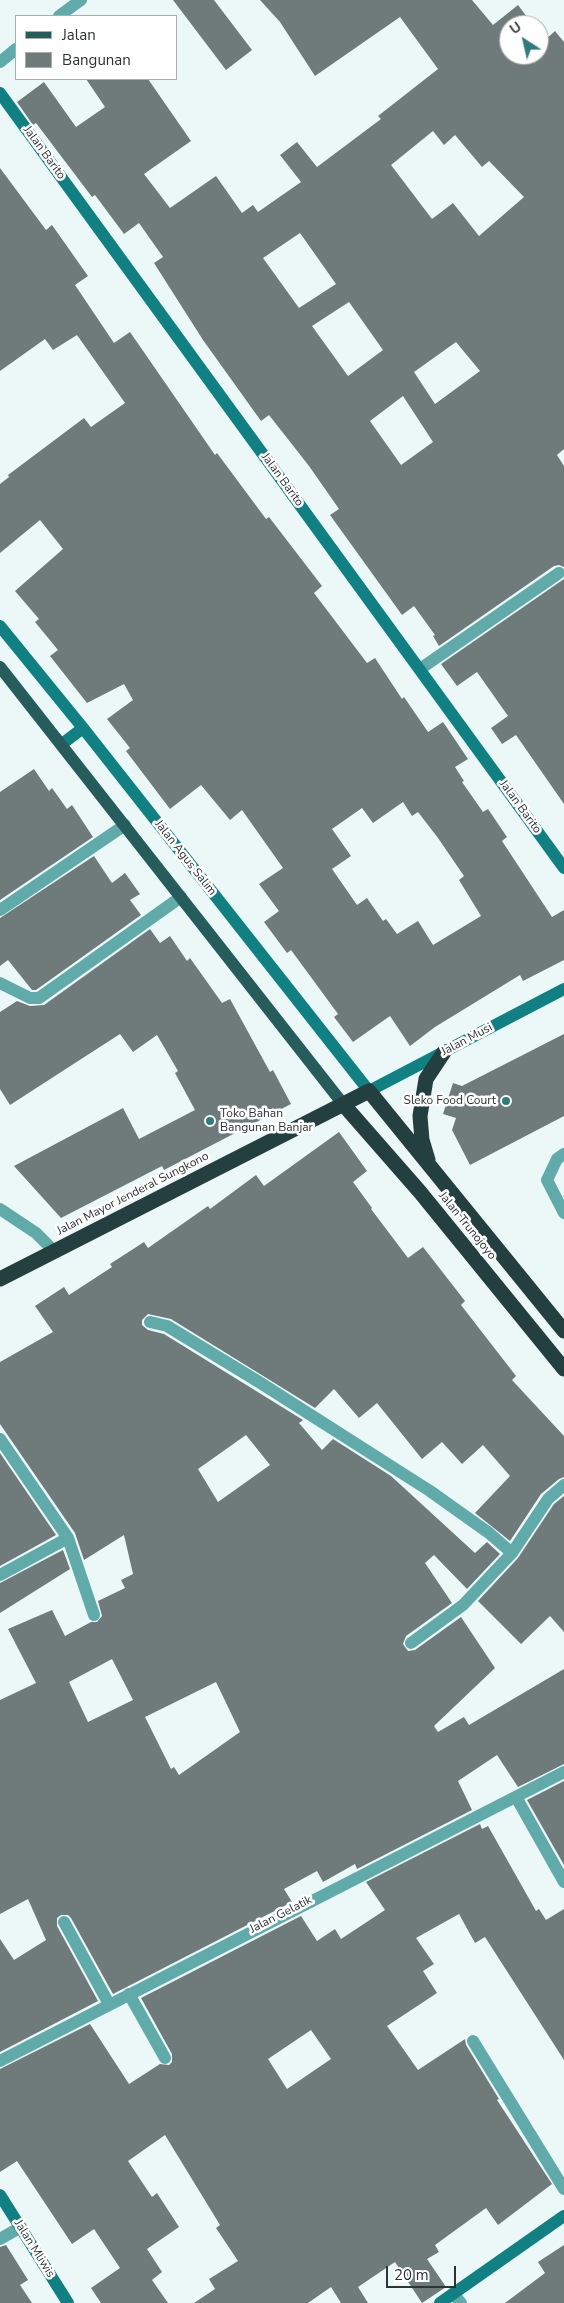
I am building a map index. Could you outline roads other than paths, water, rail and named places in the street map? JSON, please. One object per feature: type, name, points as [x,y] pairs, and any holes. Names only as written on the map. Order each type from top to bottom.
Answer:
[{"type":"highway","points":[[429,1166],[422,1140],[420,1116],[426,1079],[444,1052]]},
{"type":"highway","name":"Jalan Mayor Jenderal Sungkono","points":[[0,1279],[369,1091]]},
{"type":"highway","name":"Jalan Trunojoyo","points":[[369,1091],[564,1331]]},
{"type":"highway","name":"Jalan Trunojoyo","points":[[343,1104],[420,1192],[564,1369]]},
{"type":"main road","points":[[0,667],[343,1104]]},
{"type":"street","points":[[60,15],[81,0]]},
{"type":"street","points":[[0,62],[15,50]]},
{"type":"street","name":"Jalan Barito","points":[[0,92],[564,868]]},
{"type":"street","points":[[420,669],[559,573]]},
{"type":"street","name":"Jalan Agus Salim","points":[[0,626],[83,728],[369,1091]]},
{"type":"street","points":[[62,744],[83,728]]},
{"type":"street","points":[[0,910],[125,825]]},
{"type":"street","points":[[0,983],[30,998],[40,998],[181,897]]},
{"type":"street","name":"Jalan Musi","points":[[369,1091],[564,989]]},
{"type":"street","points":[[564,1154],[557,1159],[547,1180],[564,1213]]},
{"type":"street","points":[[0,1209],[36,1233],[54,1250]]},
{"type":"street","points":[[150,1322],[167,1326],[284,1397],[430,1490],[512,1552]]},
{"type":"street","points":[[0,1439],[68,1538],[94,1615]]},
{"type":"street","points":[[411,1643],[463,1605],[512,1552],[548,1499],[564,1485]]},
{"type":"street","points":[[0,1576],[68,1538]]},
{"type":"street","name":"Jalan Gelatik","points":[[0,2061],[564,1772]]},
{"type":"street","points":[[516,1797],[564,1882]]},
{"type":"street","points":[[64,1922],[109,2004]]},
{"type":"street","points":[[129,1994],[165,2058]]},
{"type":"street","points":[[473,2041],[562,2182]]},
{"type":"street","name":"Jalan Mliwis","points":[[0,2195],[68,2303]]},
{"type":"street","points":[[440,2303],[457,2298],[564,2216]]},
{"type":"street","points":[[0,2239],[21,2227]]},
{"type":"place","name":"Sleko Food Court","points":[[506,1101]]},
{"type":"place","name":"Toko Bahan Bangunan Banjar","points":[[210,1121]]}]
